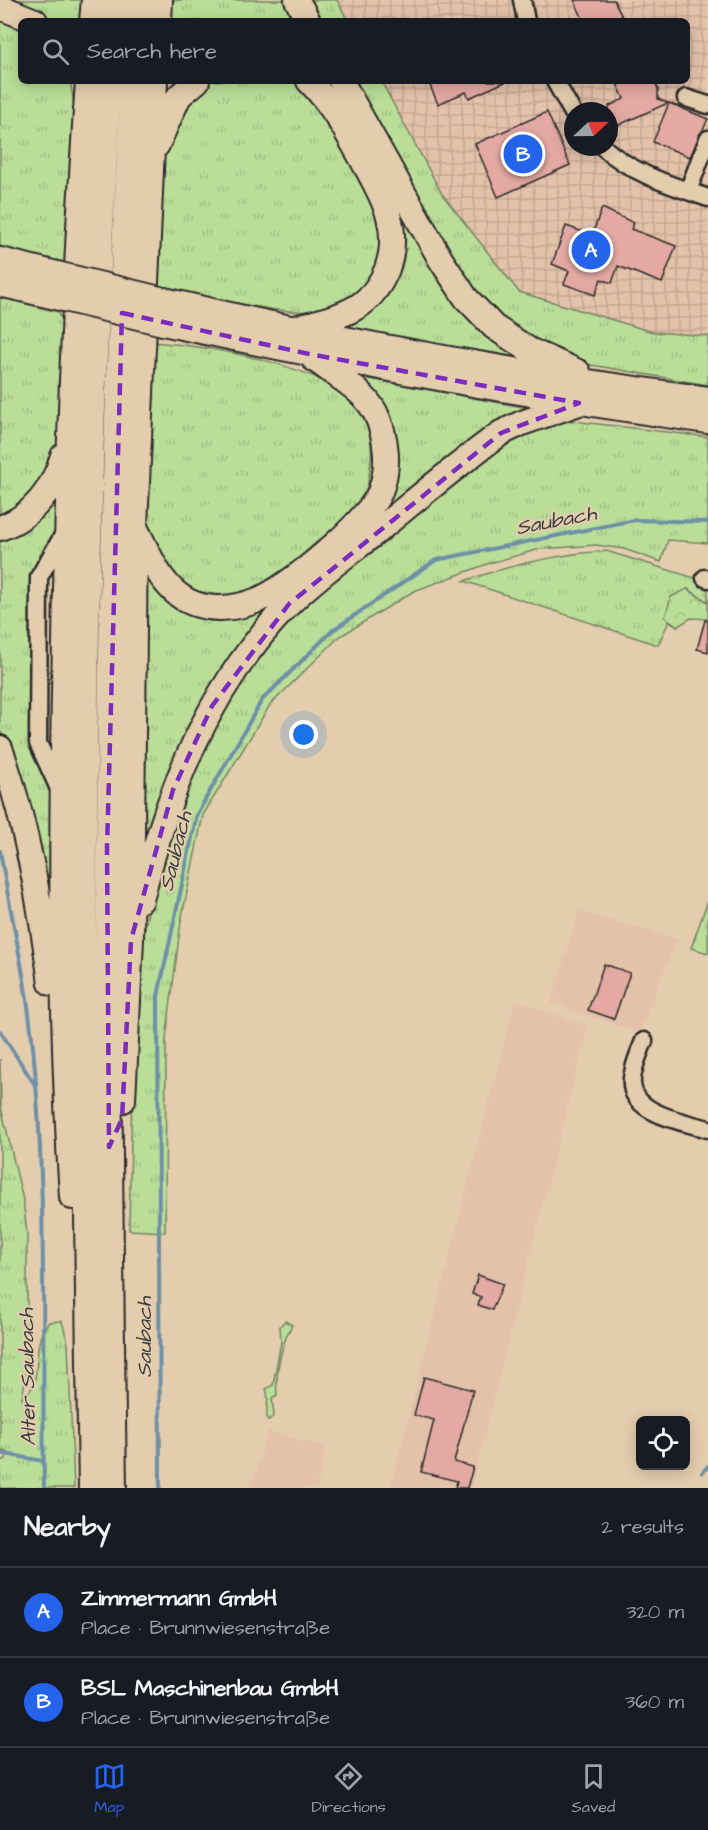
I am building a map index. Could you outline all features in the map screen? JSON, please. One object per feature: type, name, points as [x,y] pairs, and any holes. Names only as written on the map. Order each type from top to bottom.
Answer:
[{"type":"highway","points":[[92,18],[94,0]]},
{"type":"highway","points":[[115,18],[116,0]]},
{"type":"highway","points":[[138,18],[139,0]]},
{"type":"highway","points":[[159,18],[160,0]]},
{"type":"highway","points":[[297,0],[306,18]]},
{"type":"highway","points":[[0,8],[27,18]]},
{"type":"highway","points":[[91,1488],[84,836],[91,474],[110,84]]},
{"type":"highway","points":[[114,1488],[107,848],[114,511],[134,84]]},
{"type":"highway","points":[[109,1147],[122,1119],[131,940],[135,527],[155,84]]},
{"type":"highway","points":[[151,161],[179,96],[193,84]]},
{"type":"highway","points":[[294,328],[347,312],[362,304],[383,278],[393,247],[391,218],[385,200],[334,110],[312,84]]},
{"type":"highway","points":[[343,84],[441,260],[466,298],[503,333],[529,350],[578,372],[595,384]]},
{"type":"highway","points":[[85,87],[70,430],[61,795],[64,1038],[78,1309],[89,1348]]},
{"type":"highway","points":[[0,260],[61,287],[164,312],[309,354],[579,403],[708,421]]},
{"type":"highway","points":[[0,284],[61,287]]},
{"type":"highway","points":[[164,312],[294,328],[595,384],[708,399]]},
{"type":"highway","points":[[135,527],[154,565],[173,590],[195,604],[222,608],[244,605],[275,592],[363,518],[376,500],[384,477],[386,453],[378,419],[361,394],[309,354]]},
{"type":"highway","points":[[131,940],[153,853],[190,747],[212,706],[256,642],[289,604],[480,448],[522,423],[579,403]]},
{"type":"highway","points":[[0,528],[30,513],[47,492],[56,477],[70,430]]},
{"type":"highway","points":[[0,748],[15,790],[31,859],[56,1018],[64,1038]]},
{"type":"street","points":[[522,0],[525,18]]},
{"type":"street","points":[[557,84],[567,102]]},
{"type":"street","points":[[686,98],[708,105]]},
{"type":"street","points":[[688,191],[708,139]]},
{"type":"street","points":[[615,156],[634,170],[656,180],[708,198]]},
{"type":"street","points":[[644,1041],[632,1074],[632,1086],[639,1100],[662,1114],[708,1129]]},
{"type":"highlighted area","points":[[122,313],[309,354],[579,403],[501,433],[289,604],[212,706],[173,790],[131,940],[122,1119],[109,1147],[107,848]]},
{"type":"shaded area","points":[[337,0],[708,0],[708,336],[653,332],[519,292],[442,194],[383,84],[690,84],[690,18],[346,18]]},
{"type":"shaded area","points":[[579,911],[677,939],[639,1033],[551,1003]]},
{"type":"shaded area","points":[[515,1000],[588,1026],[471,1488],[390,1488]]},
{"type":"shaded area","points":[[268,1431],[326,1447],[317,1488],[251,1488]]},
{"type":"green space","points":[[0,0],[87,0],[85,18],[39,18]]},
{"type":"green space","points":[[170,0],[286,0],[295,18],[167,18]]},
{"type":"green space","points":[[303,0],[337,0],[346,18],[313,18]]},
{"type":"green space","points":[[0,19],[18,24],[18,84],[71,84],[75,110],[67,263],[0,246]]},
{"type":"green space","points":[[208,84],[296,84],[314,99],[370,192],[378,209],[382,226],[379,258],[372,272],[350,296],[336,305],[320,310],[284,311],[239,304],[154,285],[158,188],[164,150],[172,126],[192,98]]},
{"type":"green space","points":[[318,84],[332,84],[514,351],[511,359],[336,324],[397,257]]},
{"type":"green space","points":[[350,84],[383,84],[442,194],[519,292],[653,332],[708,336],[708,385],[574,362],[526,341],[466,287]]},
{"type":"green space","points":[[0,297],[59,312],[59,316],[68,319],[65,406],[62,429],[51,470],[37,492],[0,519]]},
{"type":"green space","points":[[153,342],[233,353],[294,369],[344,393],[360,409],[366,420],[371,457],[368,484],[360,503],[346,519],[277,578],[247,596],[222,598],[185,587],[175,579],[158,558],[151,545],[147,530],[145,479]]},
{"type":"green space","points":[[348,375],[528,408],[528,410],[454,456],[201,707],[163,785],[141,860],[145,570],[156,583],[258,607],[387,475]]},
{"type":"green space","points":[[573,421],[708,437],[708,543],[668,540],[661,562],[624,549],[596,545],[540,549],[490,563],[414,591],[339,637],[270,705],[203,815],[181,921],[166,1039],[165,1232],[129,1230],[133,1043],[137,975],[153,882],[183,780],[254,657],[294,613],[460,472],[538,424]]},
{"type":"green space","points":[[58,486],[57,532],[34,575],[32,749],[53,791],[52,932],[9,754],[0,730],[0,534]]},
{"type":"green space","points":[[606,551],[708,582],[708,602],[688,589],[665,617],[678,626],[669,621],[658,645],[464,581],[534,561]]},
{"type":"green space","points":[[687,589],[708,602],[708,619],[691,618],[678,626],[665,617],[671,597]]},
{"type":"green space","points":[[708,900],[708,953],[691,948]]},
{"type":"green space","points":[[0,1059],[1,1107],[23,1200],[27,1233],[27,1368],[22,1399],[33,1386],[42,1332],[49,1322],[62,1321],[68,1344],[74,1488],[0,1488],[0,1461],[6,1459],[7,1452],[0,1450]]},
{"type":"green space","points":[[285,1321],[292,1325],[280,1359],[277,1395],[272,1398],[274,1415],[268,1421],[266,1389],[273,1385],[281,1342],[280,1326]]},
{"type":"building","points":[[574,0],[614,0],[623,18],[583,18]]},
{"type":"building","points":[[429,84],[500,84],[469,98],[466,92],[438,104]]},
{"type":"building","points":[[617,84],[656,84],[658,99],[668,103],[618,125],[618,102],[624,99]]},
{"type":"building","points":[[669,103],[708,119],[690,157],[653,142]]},
{"type":"building","points":[[547,112],[564,156],[570,165],[498,197],[475,144]]},
{"type":"building","points":[[602,208],[634,223],[631,229],[676,246],[662,283],[618,266],[612,283],[601,279],[595,295],[564,284],[569,271],[552,264],[566,226],[592,235]]},
{"type":"building","points":[[705,620],[708,621],[708,652],[697,649]]},
{"type":"building","points":[[604,964],[630,973],[614,1019],[588,1010]]},
{"type":"building","points":[[478,1275],[503,1284],[492,1310],[478,1305],[481,1297],[472,1294]]},
{"type":"building","points":[[424,1377],[473,1390],[454,1462],[473,1467],[467,1488],[455,1488],[457,1481],[421,1472],[434,1420],[414,1415]]},
{"type":"waterway","name":"Saubach","points":[[160,1488],[158,996],[197,814],[262,700],[333,630],[436,560],[635,520],[708,522]]},
{"type":"waterway","name":"Alter Saubach","points":[[0,851],[27,999],[37,1103],[42,1212],[44,1488]]},
{"type":"waterway","points":[[0,1031],[35,1085]]},
{"type":"waterway","points":[[0,1453],[43,1461]]},
{"type":"waterway","points":[[702,1473],[708,1466]]},
{"type":"place","name":"BSL Maschinenbau GmbH","points":[[523,154]]},
{"type":"place","name":"Zimmermann GmbH","points":[[591,250]]}]
